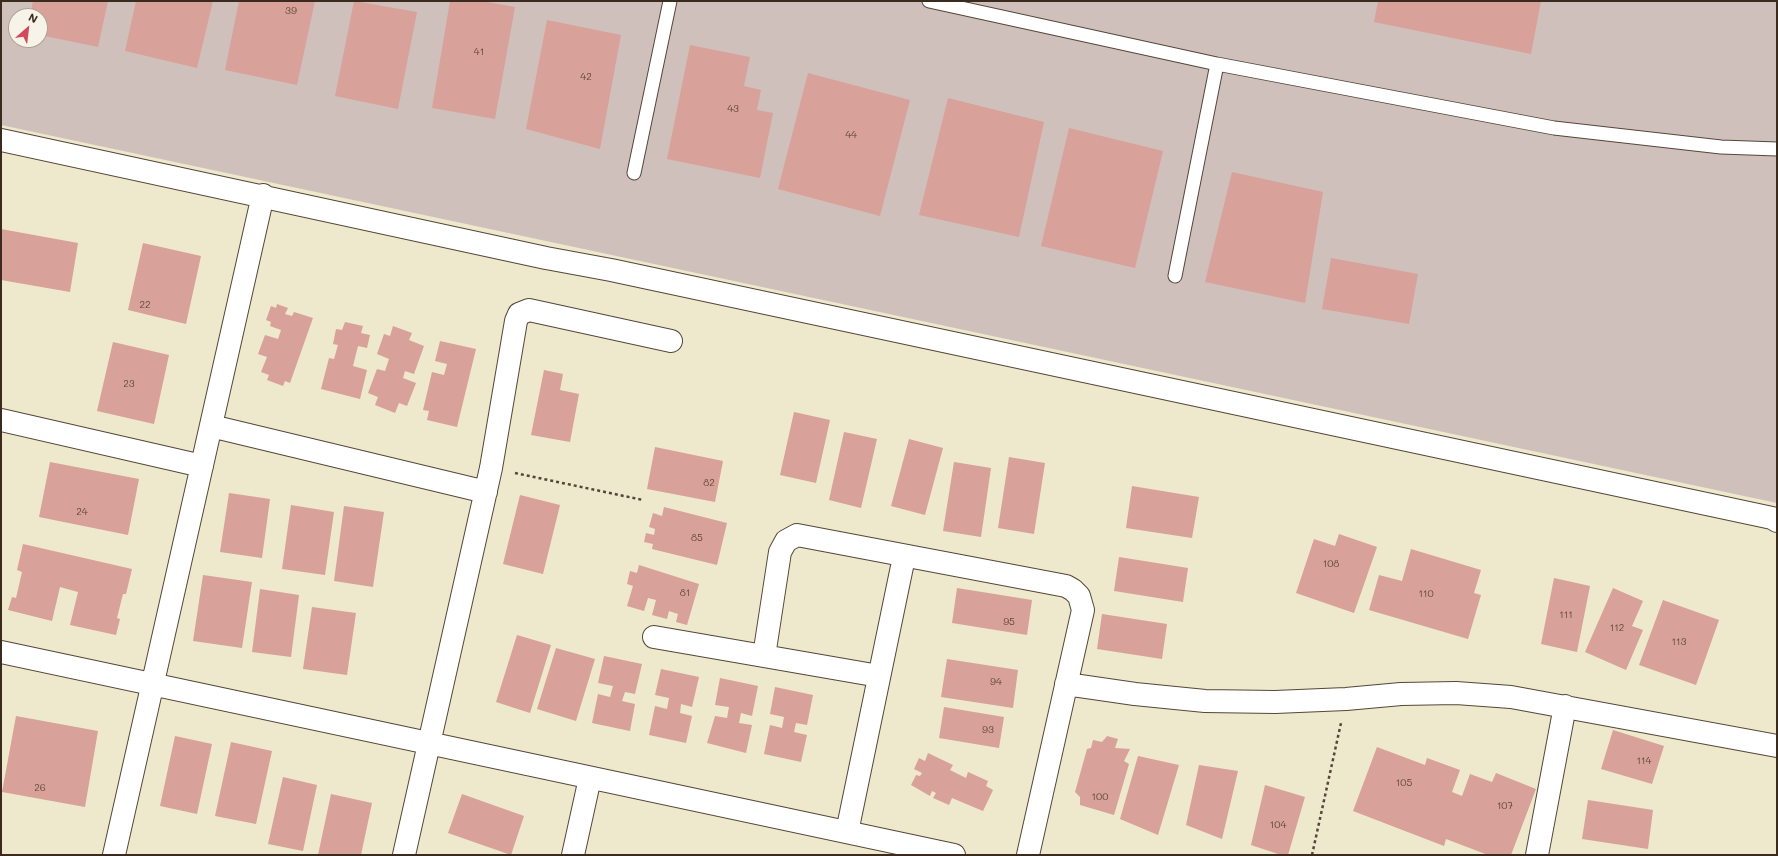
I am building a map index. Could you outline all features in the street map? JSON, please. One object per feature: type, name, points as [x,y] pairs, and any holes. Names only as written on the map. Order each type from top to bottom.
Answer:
[{"type":"street","points":[[1,140],[263,195],[538,256],[611,270],[1775,518]]},
{"type":"street","points":[[114,855],[263,195]]},
{"type":"street","points":[[404,855],[486,492],[516,321],[519,314],[529,310],[671,341]]},
{"type":"street","points":[[1,420],[202,466]]},
{"type":"street","points":[[211,426],[486,492]]},
{"type":"street","points":[[764,656],[780,552],[786,541],[798,535],[904,557],[1066,586],[1073,590],[1079,596],[1083,610],[1028,855]]},
{"type":"street","points":[[848,832],[904,557]]},
{"type":"street","points":[[654,636],[879,676]]},
{"type":"street","points":[[1,652],[848,832],[920,852],[954,855]]},
{"type":"street","points":[[1066,684],[1135,694],[1205,700],[1275,702],[1346,699],[1401,694],[1456,693],[1511,697],[1777,746]]},
{"type":"street","points":[[1537,855],[1565,706]]},
{"type":"street","points":[[573,855],[590,778]]},
{"type":"lane","points":[[634,173],[670,1]]},
{"type":"lane","points":[[929,1],[1218,64],[1554,128],[1721,146],[1777,149]]},
{"type":"lane","points":[[1175,276],[1218,64]]},
{"type":"path","points":[[491,468],[643,500]]},
{"type":"path","points":[[1312,855],[1346,699]]},
{"type":"shaded area","points":[[1,1],[1777,1],[1777,503],[1,125]]},
{"type":"building","points":[[33,1],[108,1],[98,47],[48,37],[48,8],[32,8]]},
{"type":"building","points":[[136,1],[213,1],[197,68],[125,51]]},
{"type":"building","points":[[239,1],[315,1],[297,85],[225,70]]},
{"type":"building","points":[[354,1],[417,12],[398,109],[335,96]]},
{"type":"building","points":[[450,1],[482,1],[515,7],[495,119],[432,108]]},
{"type":"building","points":[[1378,1],[1541,1],[1531,54],[1374,22]]},
{"type":"building","points":[[547,20],[621,35],[600,149],[526,129]]},
{"type":"building","points":[[690,45],[750,57],[744,86],[761,90],[757,110],[773,113],[760,178],[667,159]]},
{"type":"building","points":[[808,73],[910,100],[880,216],[778,189]]},
{"type":"building","points":[[948,98],[1044,122],[1019,237],[919,215]]},
{"type":"building","points":[[1069,128],[1163,151],[1135,268],[1041,246]]},
{"type":"building","points":[[1232,172],[1323,192],[1305,303],[1205,282]]},
{"type":"building","points":[[1,229],[78,243],[70,292],[1,280]]},
{"type":"building","points":[[143,243],[201,256],[186,324],[128,310]]},
{"type":"building","points":[[1331,258],[1418,274],[1409,324],[1322,309]]},
{"type":"building","points":[[277,304],[288,308],[285,314],[292,316],[294,312],[313,318],[290,383],[285,381],[283,386],[267,380],[269,375],[261,372],[267,357],[258,354],[265,335],[278,339],[281,330],[270,326],[271,322],[266,320],[271,306],[276,308]]},
{"type":"building","points":[[345,322],[363,326],[361,333],[370,335],[367,348],[358,346],[353,366],[367,370],[360,399],[321,389],[329,358],[334,359],[338,345],[333,344],[336,329],[342,330]]},
{"type":"building","points":[[393,326],[412,333],[409,340],[424,346],[414,374],[405,371],[403,378],[416,383],[407,406],[399,403],[395,413],[375,405],[378,397],[368,393],[377,369],[385,371],[389,359],[377,354],[384,334],[390,336]]},
{"type":"building","points":[[440,341],[476,349],[457,427],[427,420],[429,411],[423,410],[432,372],[444,375],[447,364],[435,361]]},
{"type":"building","points":[[113,342],[169,355],[154,424],[97,411]]},
{"type":"building","points":[[544,370],[563,374],[560,390],[579,394],[570,442],[531,435]]},
{"type":"building","points":[[794,412],[830,420],[816,483],[780,475]]},
{"type":"building","points":[[844,432],[877,439],[861,508],[829,500]]},
{"type":"building","points":[[909,439],[943,448],[925,515],[891,506]]},
{"type":"building","points":[[655,447],[723,461],[715,502],[647,489]]},
{"type":"building","points":[[1009,457],[1045,463],[1034,534],[998,528]]},
{"type":"building","points":[[50,462],[139,479],[128,535],[39,517]]},
{"type":"building","points":[[954,462],[991,468],[981,537],[943,531]]},
{"type":"building","points":[[1132,486],[1199,497],[1192,538],[1126,528]]},
{"type":"building","points":[[229,493],[270,499],[262,558],[220,552]]},
{"type":"building","points":[[520,495],[560,505],[543,574],[503,564]]},
{"type":"building","points":[[291,505],[334,512],[325,575],[282,569]]},
{"type":"building","points":[[344,506],[384,512],[373,587],[334,581]]},
{"type":"building","points":[[664,507],[727,523],[717,565],[652,549],[653,544],[644,542],[646,533],[654,535],[655,529],[649,527],[653,513],[662,516]]},
{"type":"building","points":[[1339,534],[1377,547],[1354,613],[1296,593],[1314,539],[1335,546]]},
{"type":"building","points":[[23,544],[132,569],[126,594],[123,594],[117,618],[120,619],[116,635],[70,625],[78,592],[60,587],[52,621],[8,610],[12,597],[16,598],[22,572],[17,570]]},
{"type":"building","points":[[1411,549],[1481,570],[1474,593],[1481,595],[1468,639],[1369,610],[1379,575],[1402,581]]},
{"type":"building","points":[[1119,557],[1188,568],[1183,602],[1114,591]]},
{"type":"building","points":[[639,565],[699,584],[687,625],[676,622],[678,614],[669,611],[667,619],[652,615],[656,600],[648,598],[644,611],[627,606],[633,586],[627,584],[630,571],[637,573]]},
{"type":"building","points":[[203,575],[252,582],[242,648],[193,641]]},
{"type":"building","points":[[1554,578],[1590,586],[1577,652],[1541,644]]},
{"type":"building","points":[[957,588],[1032,600],[1027,635],[952,623]]},
{"type":"building","points":[[1613,588],[1643,601],[1632,626],[1643,630],[1626,670],[1585,652]]},
{"type":"building","points":[[260,589],[299,595],[291,657],[252,652]]},
{"type":"building","points":[[1663,600],[1719,620],[1696,685],[1639,665]]},
{"type":"building","points":[[312,607],[356,613],[347,675],[303,669]]},
{"type":"building","points":[[1102,614],[1167,624],[1162,659],[1097,649]]},
{"type":"building","points":[[517,635],[551,645],[530,713],[496,702]]},
{"type":"building","points":[[556,648],[595,659],[576,721],[537,709]]},
{"type":"building","points":[[604,656],[642,664],[635,694],[625,692],[622,701],[635,704],[630,731],[592,723],[598,694],[610,697],[613,686],[598,683]]},
{"type":"building","points":[[947,659],[1018,670],[1013,708],[941,697]]},
{"type":"building","points":[[661,669],[699,677],[692,707],[681,704],[680,713],[692,716],[686,743],[649,735],[655,706],[667,709],[669,698],[655,695]]},
{"type":"building","points":[[720,678],[758,686],[752,716],[741,713],[739,723],[752,725],[746,753],[707,743],[715,716],[727,718],[729,707],[715,705]]},
{"type":"building","points":[[775,687],[813,695],[807,725],[796,723],[794,732],[807,735],[801,762],[764,754],[770,725],[782,728],[784,717],[770,714]]},
{"type":"building","points":[[944,707],[1004,717],[999,748],[939,738]]},
{"type":"building","points":[[16,716],[98,731],[85,807],[2,792]]},
{"type":"building","points":[[1613,730],[1664,746],[1652,784],[1601,769]]},
{"type":"building","points":[[175,736],[212,744],[197,814],[160,806]]},
{"type":"building","points":[[1107,736],[1118,739],[1115,748],[1130,749],[1124,761],[1129,764],[1114,815],[1080,805],[1080,797],[1075,792],[1087,749],[1091,748],[1093,740],[1102,742]]},
{"type":"building","points":[[231,742],[272,751],[256,824],[215,816]]},
{"type":"building","points":[[1377,747],[1425,765],[1427,758],[1460,770],[1452,792],[1462,796],[1470,774],[1492,782],[1496,773],[1536,789],[1511,855],[1488,855],[1446,839],[1444,846],[1353,811]]},
{"type":"building","points":[[928,753],[953,765],[950,770],[966,778],[968,772],[988,781],[986,786],[993,790],[983,811],[952,798],[949,805],[933,798],[936,793],[932,791],[930,796],[911,785],[916,775],[920,776],[922,773],[914,769],[919,758],[925,761]]},
{"type":"building","points":[[1138,756],[1179,765],[1158,835],[1120,819]]},
{"type":"building","points":[[1199,765],[1238,771],[1222,839],[1186,825]]},
{"type":"building","points":[[283,777],[317,785],[303,851],[268,844]]},
{"type":"building","points":[[1265,785],[1305,797],[1288,855],[1281,855],[1251,845]]},
{"type":"building","points":[[331,794],[372,803],[361,855],[318,855]]},
{"type":"building","points":[[462,794],[524,816],[511,855],[448,833]]},
{"type":"building","points":[[1588,800],[1653,810],[1648,849],[1582,839]]}]
